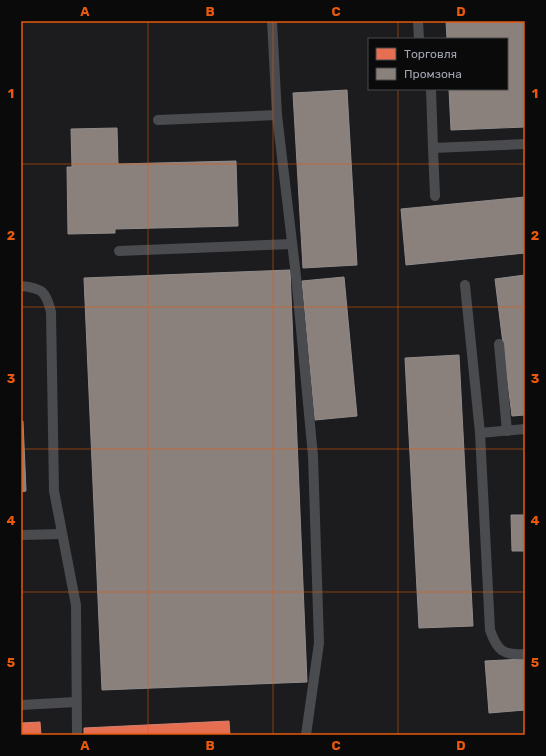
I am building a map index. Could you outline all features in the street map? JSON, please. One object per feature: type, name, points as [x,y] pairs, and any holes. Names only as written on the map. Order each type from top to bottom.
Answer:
[{"type":"lane","points":[[272,21],[277,115],[292,244],[313,456],[319,643],[306,735]]},
{"type":"lane","points":[[418,21],[419,38]]},
{"type":"lane","points":[[431,90],[435,196]]},
{"type":"lane","points":[[158,120],[277,115]]},
{"type":"lane","points":[[433,148],[525,144]]},
{"type":"lane","points":[[119,251],[292,244]]},
{"type":"lane","points":[[465,285],[480,433],[490,630],[495,644],[503,652],[514,655],[525,654]]},
{"type":"lane","points":[[21,286],[40,290],[47,297],[51,312],[54,492],[76,605],[76,735]]},
{"type":"lane","points":[[498,344],[507,431]]},
{"type":"lane","points":[[480,433],[525,429]]},
{"type":"lane","points":[[21,535],[62,534]]},
{"type":"lane","points":[[21,705],[76,702]]},
{"type":"shaded area","points":[[21,21],[525,21],[525,735],[21,735]]},
{"type":"building: Торговля","points":[[229,721],[230,735],[84,735],[84,728]]},
{"type":"building: Торговля","points":[[40,722],[41,735],[21,735],[21,723]]},
{"type":"building: Промзона","points":[[446,21],[525,21],[525,127],[451,130],[449,90],[508,90],[508,38],[447,38]]},
{"type":"building: Промзона","points":[[347,90],[357,265],[303,268],[293,93]]},
{"type":"building: Промзона","points":[[117,128],[118,164],[236,161],[238,226],[115,229],[115,233],[68,234],[67,167],[72,167],[71,129]]},
{"type":"building: Промзона","points":[[525,197],[525,253],[406,265],[401,209]]},
{"type":"building: Промзона","points":[[290,270],[307,682],[102,690],[84,278]]},
{"type":"building: Промзона","points":[[525,275],[525,415],[512,416],[495,279]]},
{"type":"building: Промзона","points":[[344,277],[357,416],[315,420],[302,281]]},
{"type":"building: Промзона","points":[[459,355],[473,626],[419,628],[405,358]]},
{"type":"building: Промзона","points":[[21,421],[23,421],[26,491],[21,492]]},
{"type":"building: Промзона","points":[[511,515],[525,515],[525,551],[512,551]]},
{"type":"building: Промзона","points":[[525,659],[525,710],[489,713],[485,661]]}]
